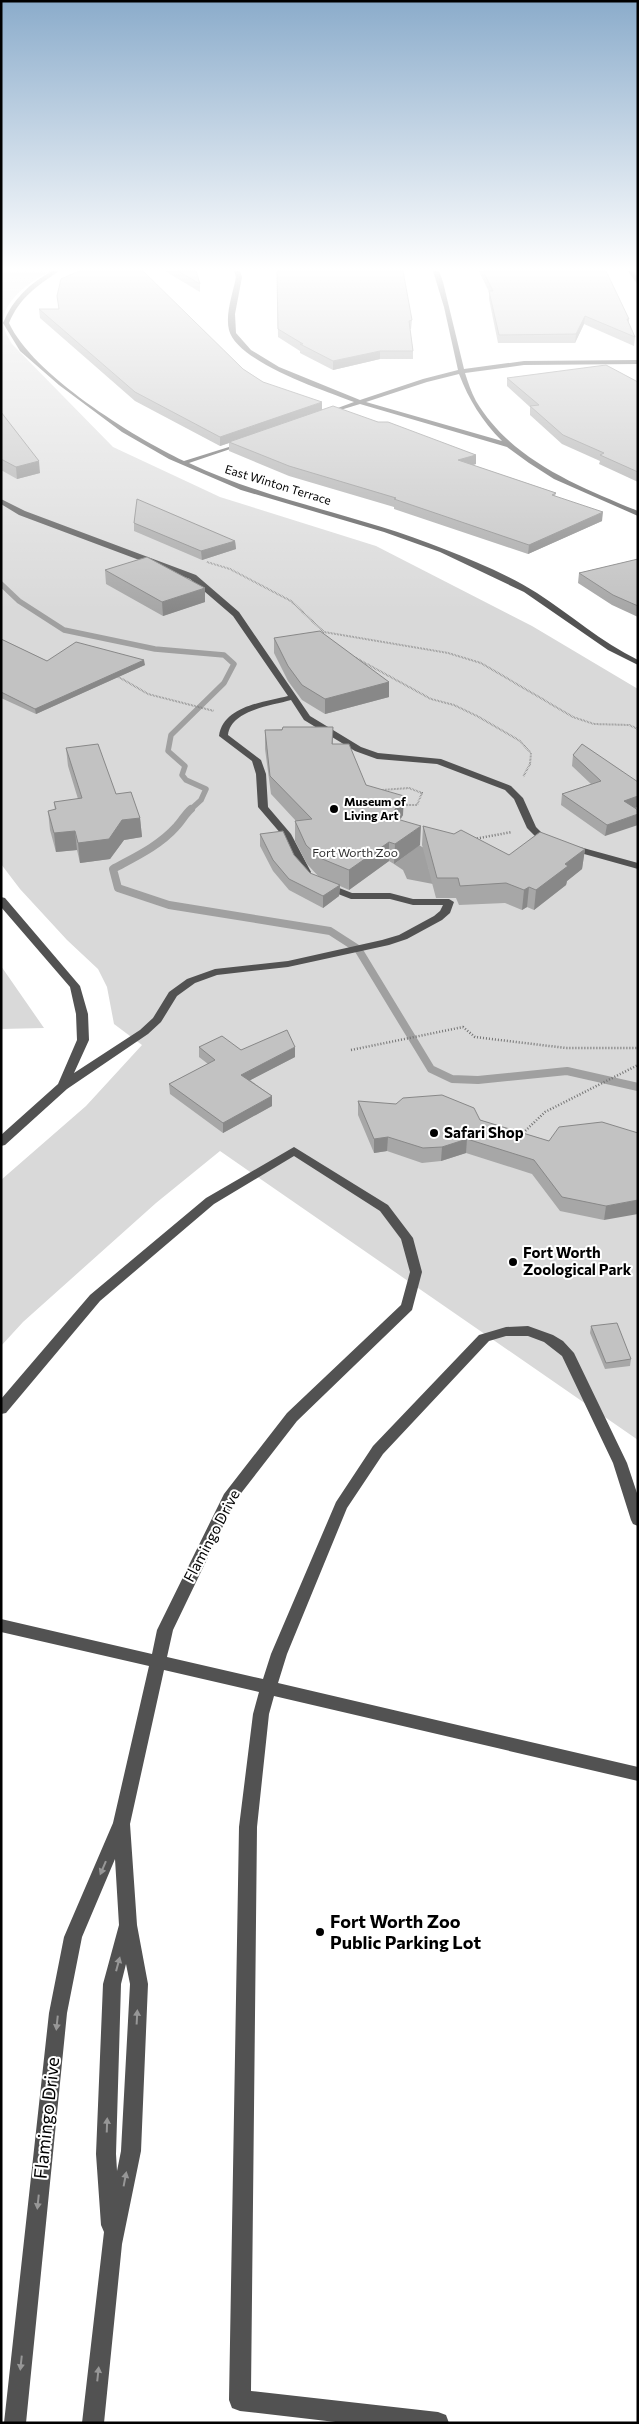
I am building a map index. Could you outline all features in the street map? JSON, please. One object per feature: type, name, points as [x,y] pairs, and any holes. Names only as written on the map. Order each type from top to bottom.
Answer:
[{"type":"street","name":"East Winton Terrace","points":[[61,384],[87,406],[161,452],[244,489],[370,525],[468,562],[532,593],[606,646],[638,663]]},
{"type":"street","points":[[315,384],[360,401],[507,445],[556,476],[638,514]]},
{"type":"street","points":[[314,418],[360,401],[419,384]]},
{"type":"street","points":[[466,384],[478,412],[507,445]]},
{"type":"street","points":[[184,463],[249,440]]},
{"type":"street","points":[[1,501],[22,513],[193,577],[236,614],[307,718],[367,753],[438,761],[508,788],[518,798],[532,828],[544,840],[638,866]]},
{"type":"street","points":[[1,1142],[63,1086],[134,1039],[157,1020],[173,994],[191,981],[214,972],[301,961],[385,943],[403,937],[445,913],[449,902],[413,902],[390,896],[351,896],[315,881],[301,866],[286,834],[263,807],[261,774],[256,760],[223,736],[222,729],[228,720],[234,717],[293,697]]},
{"type":"street","points":[[1,900],[75,986],[82,1014],[83,1040],[63,1086]]},
{"type":"street","name":"Flamingo Drive","points":[[1,1409],[94,1298],[210,1201],[294,1152],[384,1208],[407,1238],[416,1272],[407,1307],[292,1417],[229,1498],[165,1630],[122,1823],[74,1937],[58,2013],[15,2423]]},
{"type":"street","points":[[438,2423],[240,2400],[248,1827],[261,1714],[279,1654],[340,1506],[378,1450],[474,1348],[490,1335],[513,1330],[529,1330],[558,1343],[567,1353],[620,1463],[638,1520]]},
{"type":"street","points":[[1,1625],[158,1660],[638,1774]]},
{"type":"street","name":"Flamingo Drive","points":[[93,2423],[112,2244],[131,2151],[139,1984],[128,1925],[122,1823]]},
{"type":"street","points":[[112,2244],[106,2154],[112,1984],[128,1925]]},
{"type":"path","points":[[205,562],[230,568],[291,601],[328,638]]},
{"type":"path","points":[[324,632],[448,653],[481,663],[573,717],[594,724],[629,725],[638,729]]},
{"type":"path","points":[[355,658],[431,699],[454,705],[479,717],[520,741],[531,753],[530,764],[522,778],[508,788]]},
{"type":"path","points":[[109,672],[148,694],[222,713]]},
{"type":"path","points":[[374,792],[379,793],[388,789],[409,788],[422,794],[422,797],[417,805],[401,805],[380,798],[379,793]]},
{"type":"path","points":[[468,840],[532,828]]},
{"type":"path","points":[[351,1050],[463,1027],[475,1037],[566,1048],[638,1048]]},
{"type":"path","points":[[519,1136],[545,1112],[638,1065]]},
{"type":"green space","name":"Fort Worth Zoo","points":[[1,384],[51,384],[113,447],[220,497],[376,546],[532,626],[638,689],[638,1440],[220,1151],[156,1203],[23,1322],[1,1346],[1,1180],[86,1106],[142,1045],[114,1024],[107,987],[98,969],[67,940],[20,889],[1,864]]},
{"type":"green space","points":[[1,966],[44,1028],[1,1029]]},
{"type":"shaded area","points":[[415,843],[444,859],[428,868],[433,871],[433,884],[407,879],[403,870],[394,864],[410,852]]},
{"type":"building","points":[[126,384],[269,384],[322,402],[220,437],[135,392]]},
{"type":"building","points":[[514,384],[638,384],[638,472],[600,455],[604,453],[563,435],[530,406],[539,405]]},
{"type":"building","points":[[333,406],[378,422],[388,422],[476,455],[458,460],[556,493],[552,495],[603,512],[529,545],[394,499],[396,498],[289,466],[229,442]]},
{"type":"building","points":[[1,412],[39,461],[16,467],[1,459]]},
{"type":"building","points":[[137,499],[235,541],[201,551],[134,523]]},
{"type":"building","points":[[147,557],[205,588],[162,602],[105,570]]},
{"type":"building","points":[[638,559],[638,606],[613,595],[579,573]]},
{"type":"building","points":[[320,631],[389,682],[325,699],[302,685],[288,666],[274,638]]},
{"type":"building","points":[[1,639],[47,661],[76,642],[144,660],[35,709],[1,692]]},
{"type":"building","name":"Museum of Living Art","points":[[283,727],[333,727],[332,744],[349,744],[366,785],[404,796],[390,817],[421,826],[395,844],[389,842],[349,870],[320,858],[306,845],[295,821],[312,819],[270,776],[265,730],[282,730]]},
{"type":"building","points":[[98,744],[116,794],[131,792],[140,818],[122,820],[109,839],[78,843],[75,831],[54,833],[48,811],[56,809],[54,802],[82,798],[66,748]]},
{"type":"building","points":[[582,744],[638,782],[638,796],[624,801],[638,810],[638,814],[607,825],[562,794],[601,781],[573,755]]},
{"type":"building","points":[[423,826],[454,834],[461,830],[509,855],[540,832],[585,849],[565,864],[568,866],[536,890],[529,887],[524,890],[506,883],[460,886],[458,878],[437,878]]},
{"type":"building","points":[[283,831],[294,855],[310,873],[340,885],[323,896],[289,879],[273,860],[260,834]]},
{"type":"building","points":[[287,1030],[295,1047],[241,1075],[272,1096],[223,1123],[169,1084],[215,1060],[199,1047],[222,1036],[241,1050]]},
{"type":"building","points":[[442,1095],[474,1108],[480,1120],[549,1141],[559,1127],[602,1122],[638,1133],[638,1200],[606,1206],[562,1197],[534,1160],[467,1139],[442,1147],[423,1148],[388,1137],[374,1139],[358,1101],[396,1104],[403,1098]]},
{"type":"building","points":[[617,1323],[631,1359],[606,1363],[591,1326]]},
{"type":"waterway","points":[[1,584],[19,601],[64,630],[155,649],[224,655],[234,664],[224,683],[171,735],[168,751],[185,766],[182,775],[186,780],[206,789],[201,800],[190,810]]},
{"type":"waterway","points":[[190,810],[162,840],[113,869],[118,888],[169,905],[330,931],[358,949],[431,1069],[452,1079],[478,1080],[567,1071],[638,1087]]},
{"type":"place","name":"Museum of Living Art","points":[[334,809]]},
{"type":"place","name":"Safari Shop","points":[[434,1133]]},
{"type":"place","name":"Fort Worth Zoological Park","points":[[513,1262]]},
{"type":"place","name":"Fort Worth Zoo Public Parking Lot","points":[[320,1932]]}]
